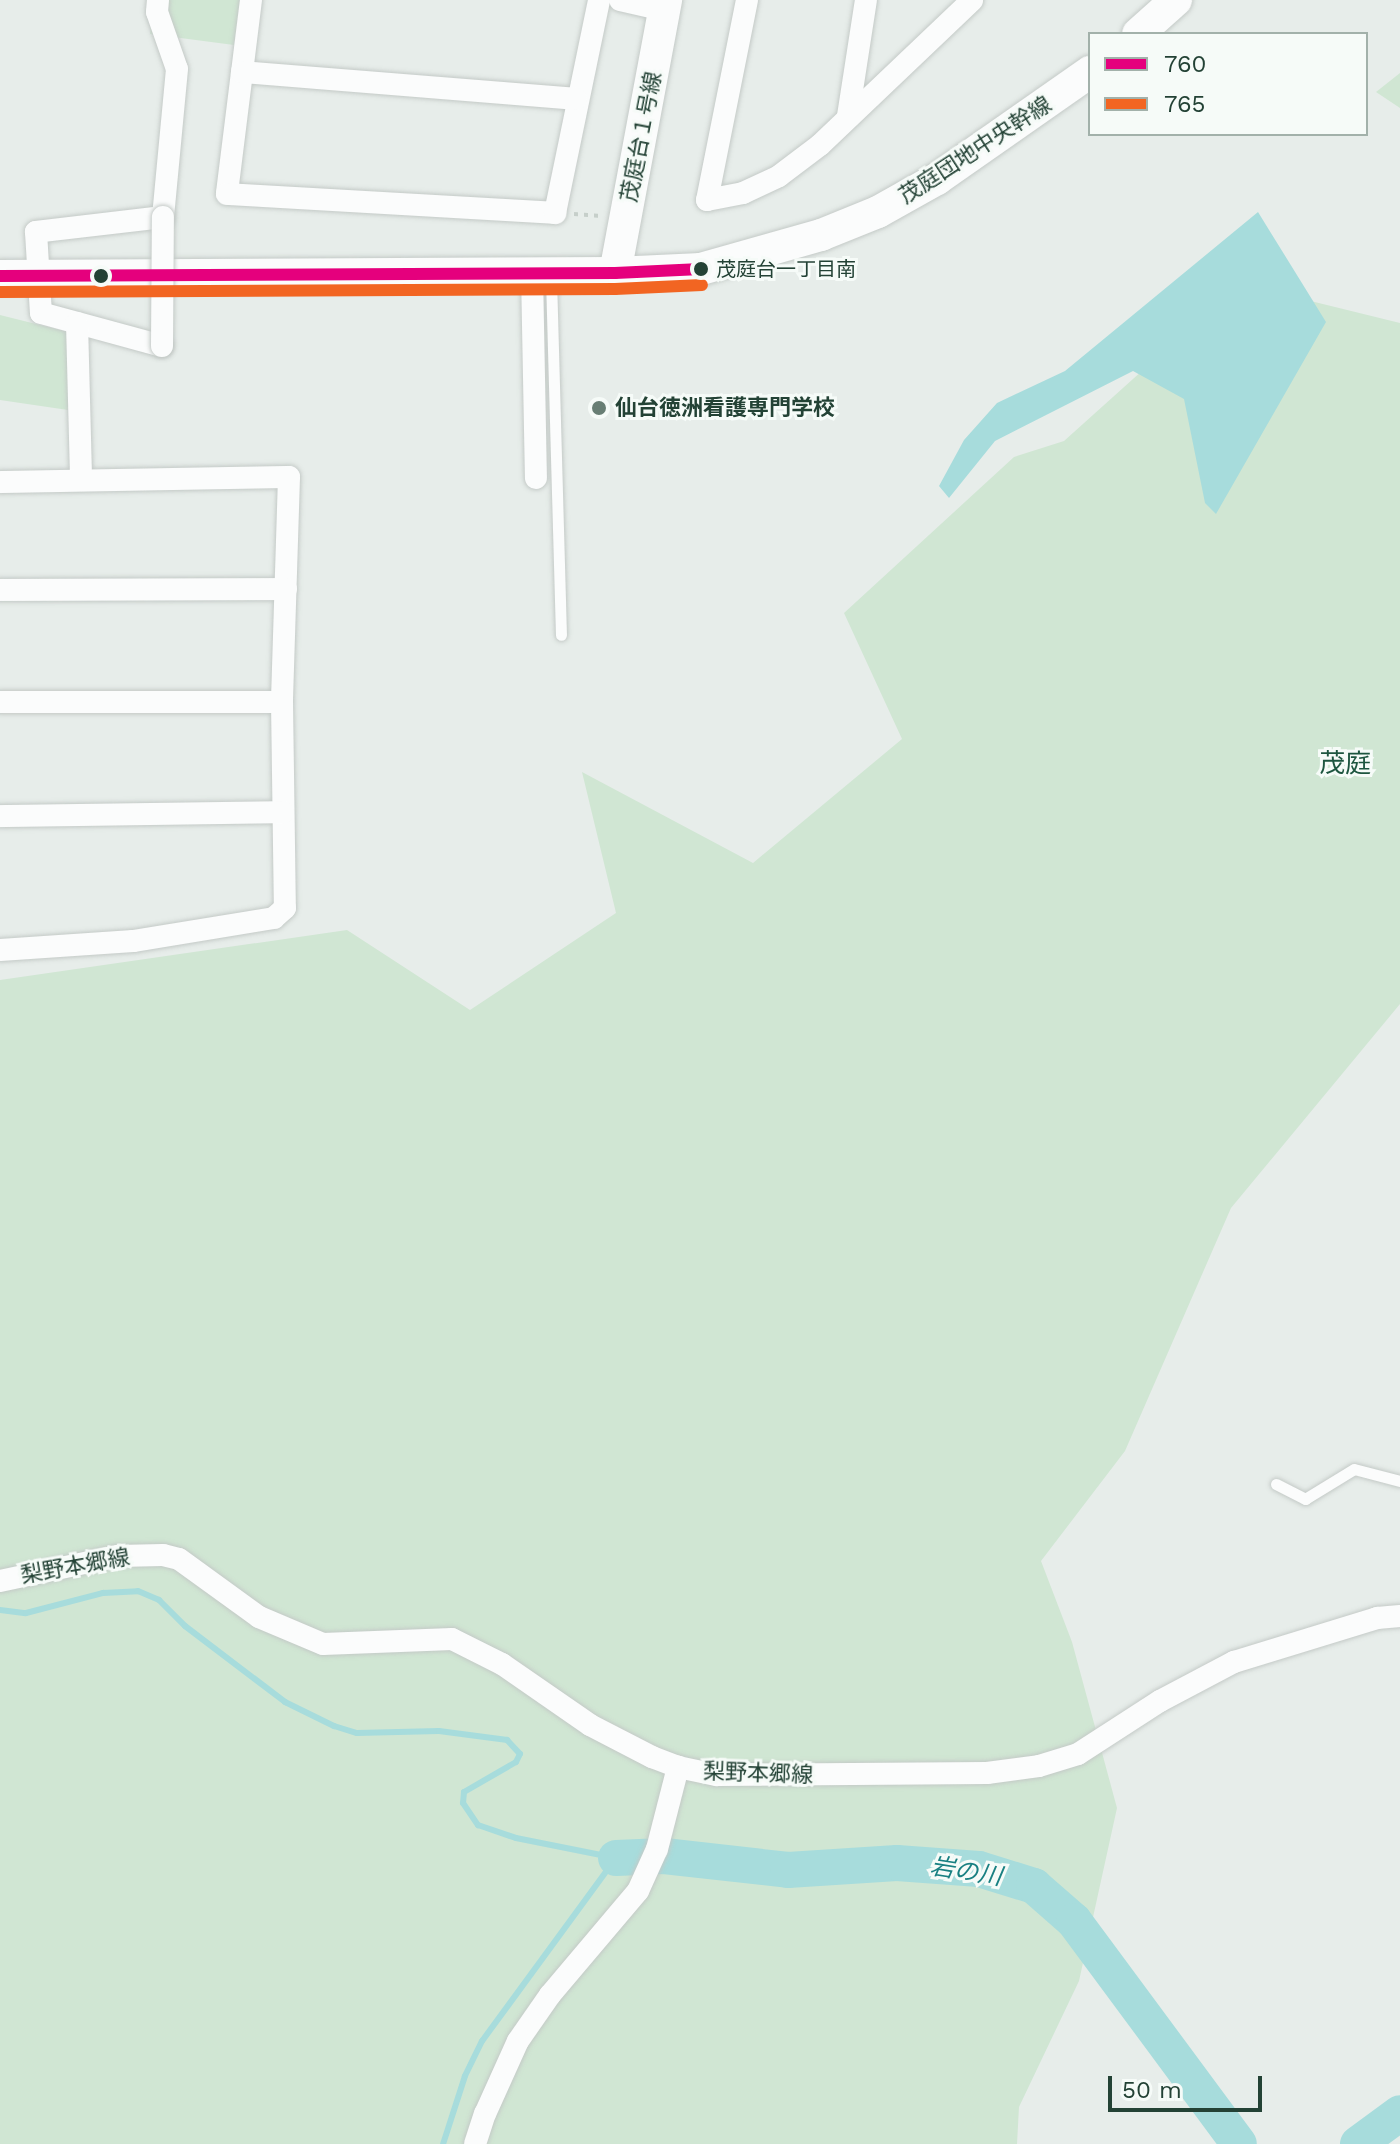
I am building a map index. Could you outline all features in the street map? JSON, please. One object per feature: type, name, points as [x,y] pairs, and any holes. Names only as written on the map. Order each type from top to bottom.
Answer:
[{"type":"street","points":[[158,0],[157,12],[177,69],[163,217],[162,346],[41,313],[36,232],[163,217]]},
{"type":"street","points":[[251,0],[227,194],[555,213],[576,99],[599,0]]},
{"type":"street","points":[[620,0],[665,5]]},
{"type":"street","points":[[747,0],[707,200],[743,193],[779,176],[820,145],[972,0]]},
{"type":"street","points":[[848,116],[866,0]]},
{"type":"street","points":[[1140,32],[1176,0]]},
{"type":"street","name":"茂庭台１号線","points":[[615,273],[665,5]]},
{"type":"street","points":[[242,72],[576,99]]},
{"type":"street","name":"茂庭団地中央幹線","points":[[0,276],[615,273],[701,269],[821,235],[878,212],[937,179],[1088,73]]},
{"type":"street","points":[[536,478],[541,273]]},
{"type":"street","points":[[77,323],[81,480]]},
{"type":"street","points":[[0,482],[289,477],[282,702],[285,908],[274,918],[133,941],[0,950]]},
{"type":"street","points":[[0,590],[286,589]]},
{"type":"street","points":[[0,702],[282,702]]},
{"type":"street","points":[[0,816],[283,812]]},
{"type":"street","name":"梨野本郷線","points":[[0,1581],[118,1556],[171,1557],[259,1617],[323,1644],[452,1639],[471,1647],[590,1725],[678,1767],[717,1775],[987,1773],[1039,1766],[1078,1754],[1160,1701],[1234,1662],[1377,1618],[1400,1616]]},
{"type":"street","points":[[475,2144],[518,2041],[550,1995],[618,1919],[648,1872],[678,1767]]},
{"type":"lane","points":[[541,273],[561,635]]},
{"type":"lane","points":[[1276,1484],[1305,1499],[1354,1469],[1400,1481]]},
{"type":"path","points":[[555,213],[625,218]]},
{"type":"green space","points":[[154,0],[240,0],[234,45],[150,34]]},
{"type":"green space","points":[[1400,73],[1400,108],[1376,92]]},
{"type":"green space","points":[[1213,277],[1400,323],[1400,1004],[1231,1208],[1125,1451],[1041,1561],[1072,1642],[1117,1808],[1079,1981],[1019,2107],[1017,2144],[0,2144],[0,980],[347,930],[470,1010],[616,913],[582,772],[753,863],[902,739],[844,613],[1014,457],[1064,441],[1143,370]]},
{"type":"green space","points":[[0,315],[68,332],[68,410],[0,400]]},
{"type":"water","points":[[1258,212],[1326,322],[1216,514],[1205,503],[1184,399],[1133,371],[995,441],[949,498],[939,486],[964,440],[997,403],[1065,371]]},
{"type":"waterway","points":[[0,1610],[26,1613],[103,1593],[138,1591],[159,1600],[185,1626],[285,1702],[334,1726],[357,1733],[439,1731],[507,1740],[520,1754],[516,1762],[464,1792],[463,1803],[478,1825],[516,1838],[616,1858],[482,2041],[465,2076],[443,2144]]},
{"type":"waterway","name":"岩の川","points":[[616,1858],[664,1856],[788,1870],[897,1863],[979,1869],[1034,1886],[1074,1921],[1239,2144]]},
{"type":"waterway","name":"岩の川","points":[[1358,2144],[1400,2113]]},
{"type":"transit line","name":"760","points":[[0,276],[615,273],[701,269]]},
{"type":"transit line","name":"765","points":[[0,292],[615,289],[702,285]]},
{"type":"place","name":"茂庭台一丁目南","points":[[701,269]]},
{"type":"place","name":"仙台徳洲看護専門学校","points":[[599,408]]},
{"type":"district","name":"茂庭","points":[[1345,764]]}]
